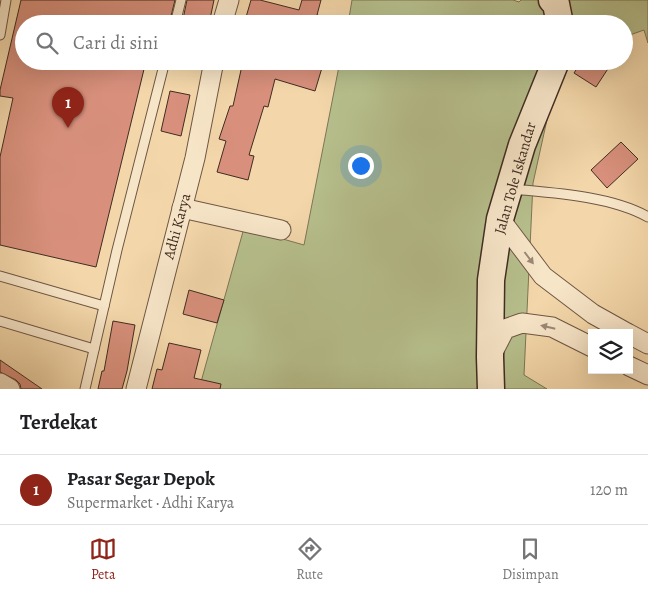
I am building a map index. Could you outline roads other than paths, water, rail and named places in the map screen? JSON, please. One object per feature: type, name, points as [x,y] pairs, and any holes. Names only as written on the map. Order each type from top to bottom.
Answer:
[{"type":"main road","points":[[552,0],[556,4],[558,15]]},
{"type":"main road","name":"Jalan Tole Iskandar","points":[[491,389],[492,280],[500,219],[522,145],[552,70]]},
{"type":"street","points":[[225,15],[229,0]]},
{"type":"street","name":"Adhi Karya","points":[[136,389],[195,158],[212,70]]},
{"type":"street","points":[[182,208],[281,230]]},
{"type":"street","points":[[500,219],[543,276],[593,314],[621,329]]},
{"type":"street","points":[[490,357],[505,329],[522,323],[552,327],[586,344],[593,314]]},
{"type":"street","points":[[633,336],[648,344]]},
{"type":"street","points":[[633,368],[648,376]]},
{"type":"street","points":[[0,383],[10,389]]},
{"type":"lane","points":[[0,34],[6,0]]},
{"type":"lane","points":[[177,15],[181,0]]},
{"type":"lane","points":[[85,389],[163,70]]},
{"type":"lane","points":[[509,189],[590,198],[648,217]]},
{"type":"lane","points":[[0,276],[104,306]]},
{"type":"lane","points":[[0,321],[94,349]]},
{"type":"place","name":"Pasar Segar Depok","points":[[68,128]]}]
